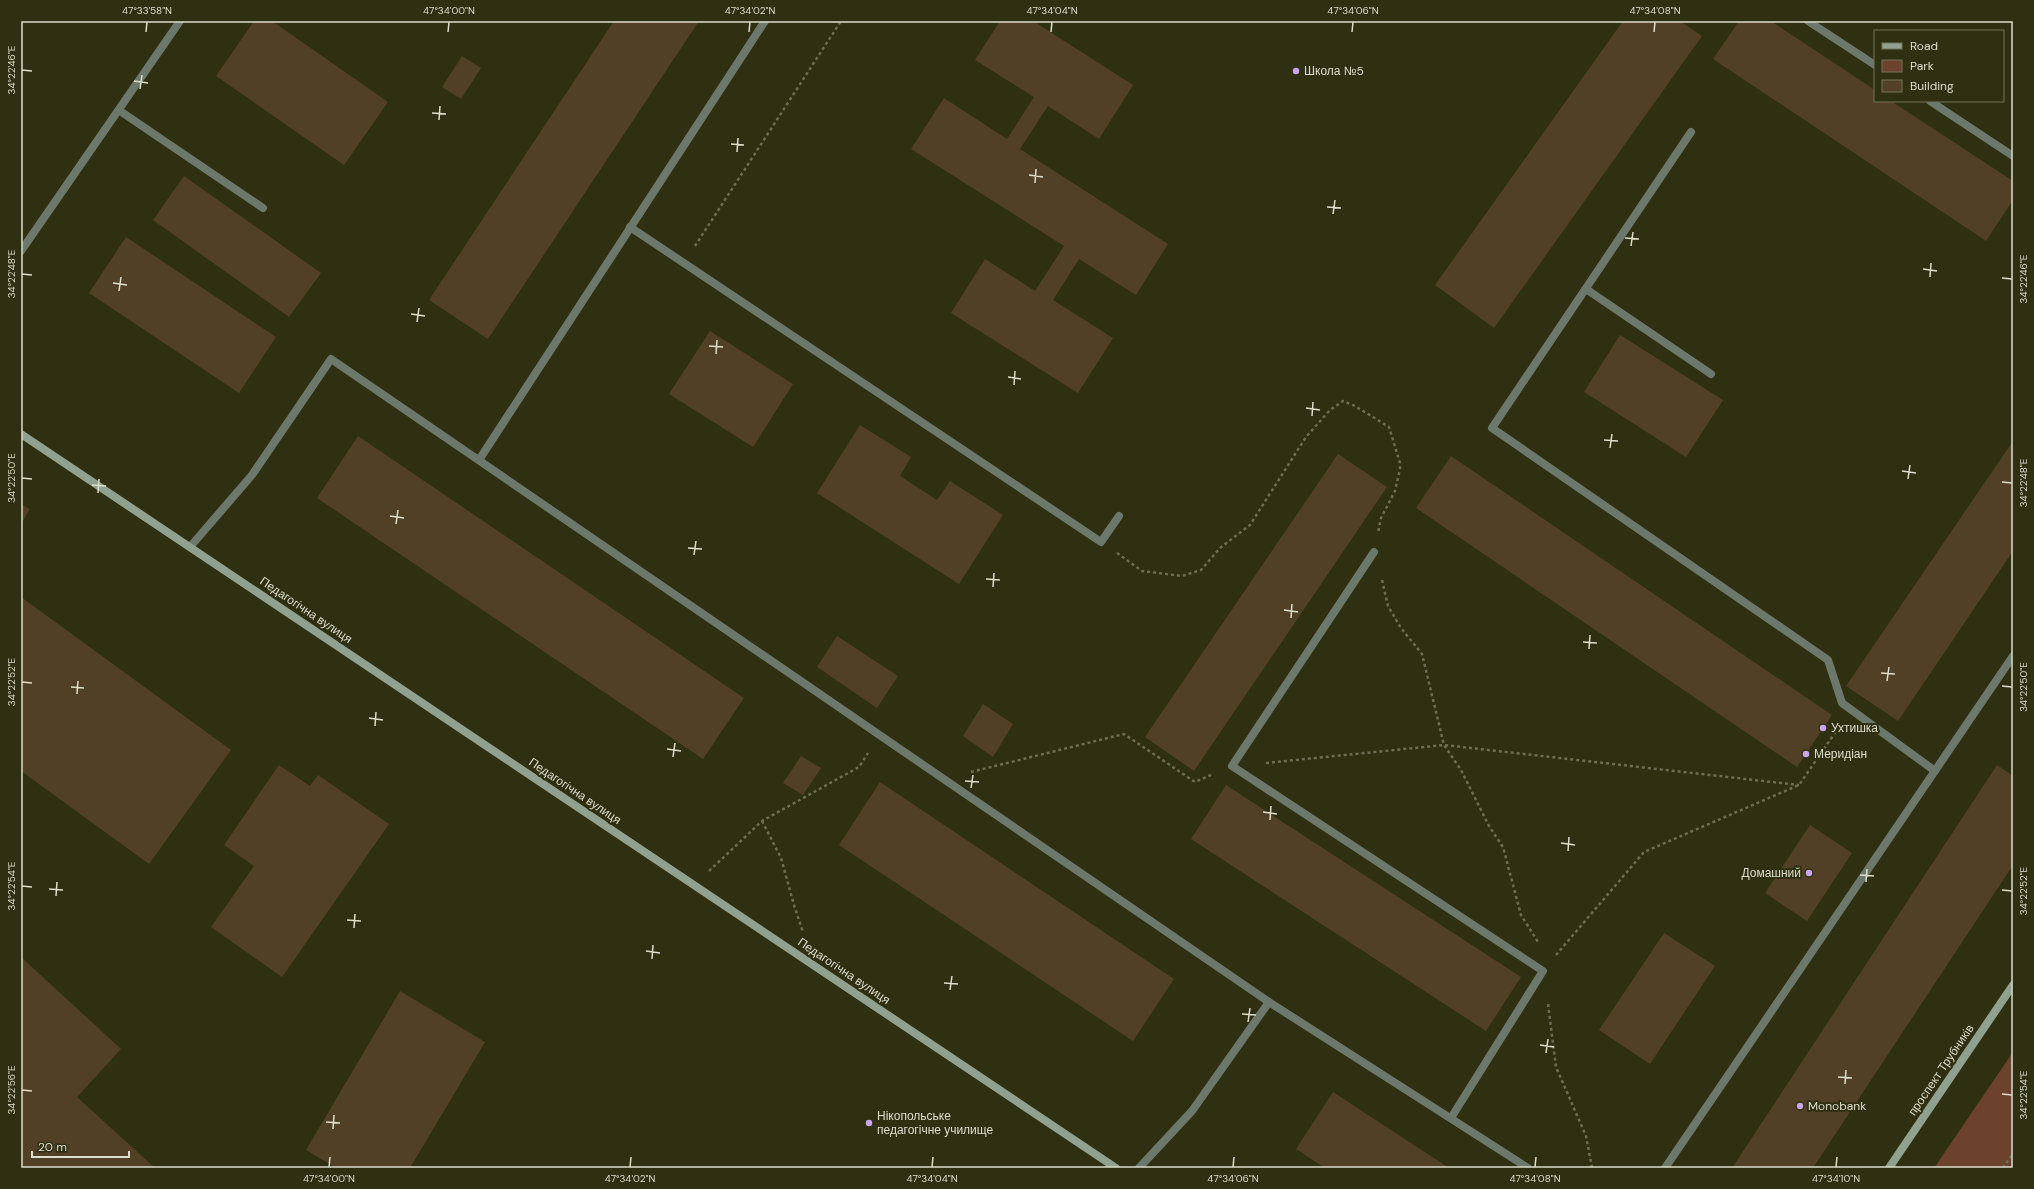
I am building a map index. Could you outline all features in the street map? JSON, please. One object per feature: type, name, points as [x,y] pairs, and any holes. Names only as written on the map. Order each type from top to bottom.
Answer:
[{"type":"main road","name":"Педагогічна вулиця","points":[[21,434],[1116,1168]]},
{"type":"main road","name":"проспект Трубників","points":[[1889,1168],[2013,985]]},
{"type":"street","points":[[21,251],[120,111],[180,21]]},
{"type":"street","points":[[479,460],[764,21]]},
{"type":"street","points":[[1808,21],[1874,64]]},
{"type":"street","points":[[1932,102],[2013,156]]},
{"type":"street","points":[[120,111],[263,208]]},
{"type":"street","points":[[1691,132],[1492,428],[1828,660],[1842,703],[1935,771]]},
{"type":"street","points":[[630,227],[1102,542],[1120,516]]},
{"type":"street","points":[[1586,289],[1711,374]]},
{"type":"street","points":[[190,547],[252,476],[331,359],[1269,1002],[1528,1168]]},
{"type":"street","points":[[1374,552],[1232,766],[1543,971],[1451,1118]]},
{"type":"street","points":[[1665,1168],[2013,656]]},
{"type":"street","points":[[1139,1168],[1192,1111],[1269,1002]]},
{"type":"path","points":[[684,263],[842,21]]},
{"type":"path","points":[[1102,542],[1142,570],[1182,576],[1201,570],[1220,548],[1250,525],[1306,437],[1330,410],[1343,401],[1355,406],[1389,427],[1400,463],[1395,491],[1381,518],[1374,552],[1388,606],[1401,628],[1422,654],[1444,745],[1461,770],[1489,826],[1502,847],[1522,914],[1538,940],[1556,1067],[1586,1136],[1592,1168]]},
{"type":"path","points":[[1543,971],[1644,852],[1799,785],[1851,710]]},
{"type":"path","points":[[943,779],[1124,734],[1195,782],[1232,766],[1444,745],[1799,785]]},
{"type":"path","points":[[694,885],[762,821],[859,767],[879,735]]},
{"type":"path","points":[[762,821],[781,858],[794,905],[816,967]]},
{"type":"path","points":[[2003,1168],[2013,1153]]},
{"type":"green space","points":[[2013,1052],[2013,1168],[1934,1168]]},
{"type":"building","points":[[254,21],[272,21],[388,102],[344,165],[216,76]]},
{"type":"building","points":[[614,21],[699,21],[488,339],[429,300]]},
{"type":"building","points":[[1000,21],[1033,21],[1133,85],[1099,139],[1048,106],[1020,149],[1168,244],[1136,295],[1079,259],[1053,300],[1113,338],[1078,393],[951,313],[985,259],[1035,291],[1064,246],[911,149],[944,98],[1007,139],[1034,97],[975,60]]},
{"type":"building","points":[[1623,21],[1680,21],[1702,36],[1494,328],[1435,285]]},
{"type":"building","points":[[1739,21],[1771,21],[1874,89],[1874,102],[1893,102],[2013,181],[2013,200],[1986,241],[1713,59]]},
{"type":"building","points":[[462,56],[481,68],[461,99],[442,87]]},
{"type":"building","points":[[184,176],[321,273],[289,317],[153,220]]},
{"type":"building","points":[[126,237],[276,337],[239,393],[89,293]]},
{"type":"building","points":[[710,331],[793,384],[753,447],[669,394]]},
{"type":"building","points":[[1620,335],[1723,400],[1686,457],[1584,392]]},
{"type":"building","points":[[860,425],[911,457],[900,476],[937,500],[950,481],[1003,515],[959,584],[817,493]]},
{"type":"building","points":[[358,436],[744,698],[703,759],[317,498]]},
{"type":"building","points":[[2013,441],[2013,551],[1898,721],[1846,686]]},
{"type":"building","points":[[1338,454],[1387,487],[1194,771],[1145,737]]},
{"type":"building","points":[[1451,456],[1832,715],[1797,767],[1416,508]]},
{"type":"building","points":[[21,504],[30,509],[21,524]]},
{"type":"building","points":[[21,597],[231,750],[149,864],[21,771]]},
{"type":"building","points":[[837,636],[898,676],[877,708],[817,667]]},
{"type":"building","points":[[983,704],[1013,724],[993,757],[963,736]]},
{"type":"building","points":[[801,756],[821,768],[803,795],[783,783]]},
{"type":"building","points":[[279,765],[310,786],[318,775],[389,824],[282,977],[211,927],[254,866],[224,845]]},
{"type":"building","points":[[1997,765],[2013,776],[2013,865],[1813,1168],[1732,1168]]},
{"type":"building","points":[[880,782],[1174,979],[1133,1041],[839,845]]},
{"type":"building","points":[[1226,785],[1521,977],[1486,1031],[1191,839]]},
{"type":"building","name":"Домашний","points":[[1810,825],[1852,853],[1807,921],[1765,893]]},
{"type":"building","points":[[1664,933],[1715,966],[1650,1064],[1599,1030]]},
{"type":"building","points":[[21,957],[121,1049],[77,1097],[155,1168],[21,1168]]},
{"type":"building","points":[[400,991],[485,1042],[410,1168],[336,1168],[306,1150]]},
{"type":"building","points":[[1333,1092],[1449,1168],[1325,1168],[1296,1149]]},
{"type":"place","name":"Школа №5","points":[[1296,71]]},
{"type":"place","name":"Ухтишка","points":[[1823,728]]},
{"type":"place","name":"Меридіан","points":[[1806,754]]},
{"type":"place","name":"Домашний","points":[[1809,873]]},
{"type":"place","name":"Monobank","points":[[1800,1106]]},
{"type":"place","name":"Нікопольське педагогічне училище","points":[[869,1123]]}]
